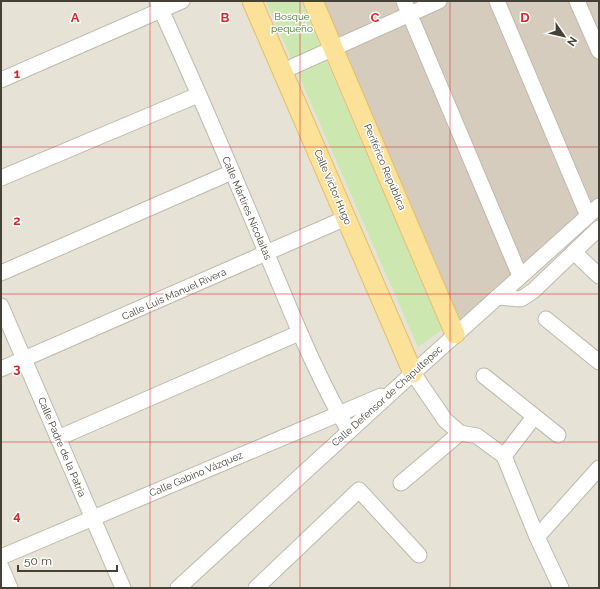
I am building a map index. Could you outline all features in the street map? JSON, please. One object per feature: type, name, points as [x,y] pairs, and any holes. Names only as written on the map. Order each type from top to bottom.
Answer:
[{"type":"main road","name":"Calle Víctor Hugo","points":[[252,1],[413,373]]},
{"type":"main road","name":"Periférico República","points":[[313,1],[335,49],[455,334]]},
{"type":"street","points":[[1,80],[159,6],[182,1]]},
{"type":"street","points":[[283,71],[335,49],[406,7],[439,1]]},
{"type":"street","points":[[497,1],[588,216]]},
{"type":"street","points":[[577,1],[599,51]]},
{"type":"street","name":"Calle Mártires Nicolaítas","points":[[159,6],[232,172],[299,333],[349,431]]},
{"type":"street","points":[[406,7],[520,276]]},
{"type":"street","points":[[1,178],[198,95]]},
{"type":"street","points":[[1,273],[232,172]]},
{"type":"street","name":"Calle Defensor de Chapultepec","points":[[178,588],[391,392],[599,206]]},
{"type":"street","name":"Calle Luis Manuel Rivera","points":[[1,369],[346,218]]},
{"type":"street","points":[[496,297],[521,299],[534,291],[599,228]]},
{"type":"street","points":[[574,252],[599,276]]},
{"type":"street","name":"Calle Padre de la Patria","points":[[1,306],[123,588]]},
{"type":"street","points":[[546,319],[599,362]]},
{"type":"street","points":[[58,438],[299,333]]},
{"type":"street","points":[[413,373],[445,420],[460,433],[477,436],[504,456],[537,537],[561,588]]},
{"type":"street","points":[[484,376],[558,435]]},
{"type":"street","name":"Calle Gabino Vázquez","points":[[1,557],[391,392]]},
{"type":"street","points":[[504,456],[534,417]]},
{"type":"street","points":[[401,483],[460,433]]},
{"type":"street","points":[[537,537],[599,468]]},
{"type":"street","points":[[256,588],[359,490],[419,555]]},
{"type":"street","points":[[1,567],[10,588]]},
{"type":"shaded area","points":[[1,1],[599,1],[599,588],[1,588]]},
{"type":"green space","name":"Bosque pequeño","points":[[266,1],[301,1],[442,330],[418,347]]},
{"type":"building","points":[[312,1],[599,1],[599,204],[455,334]]}]
